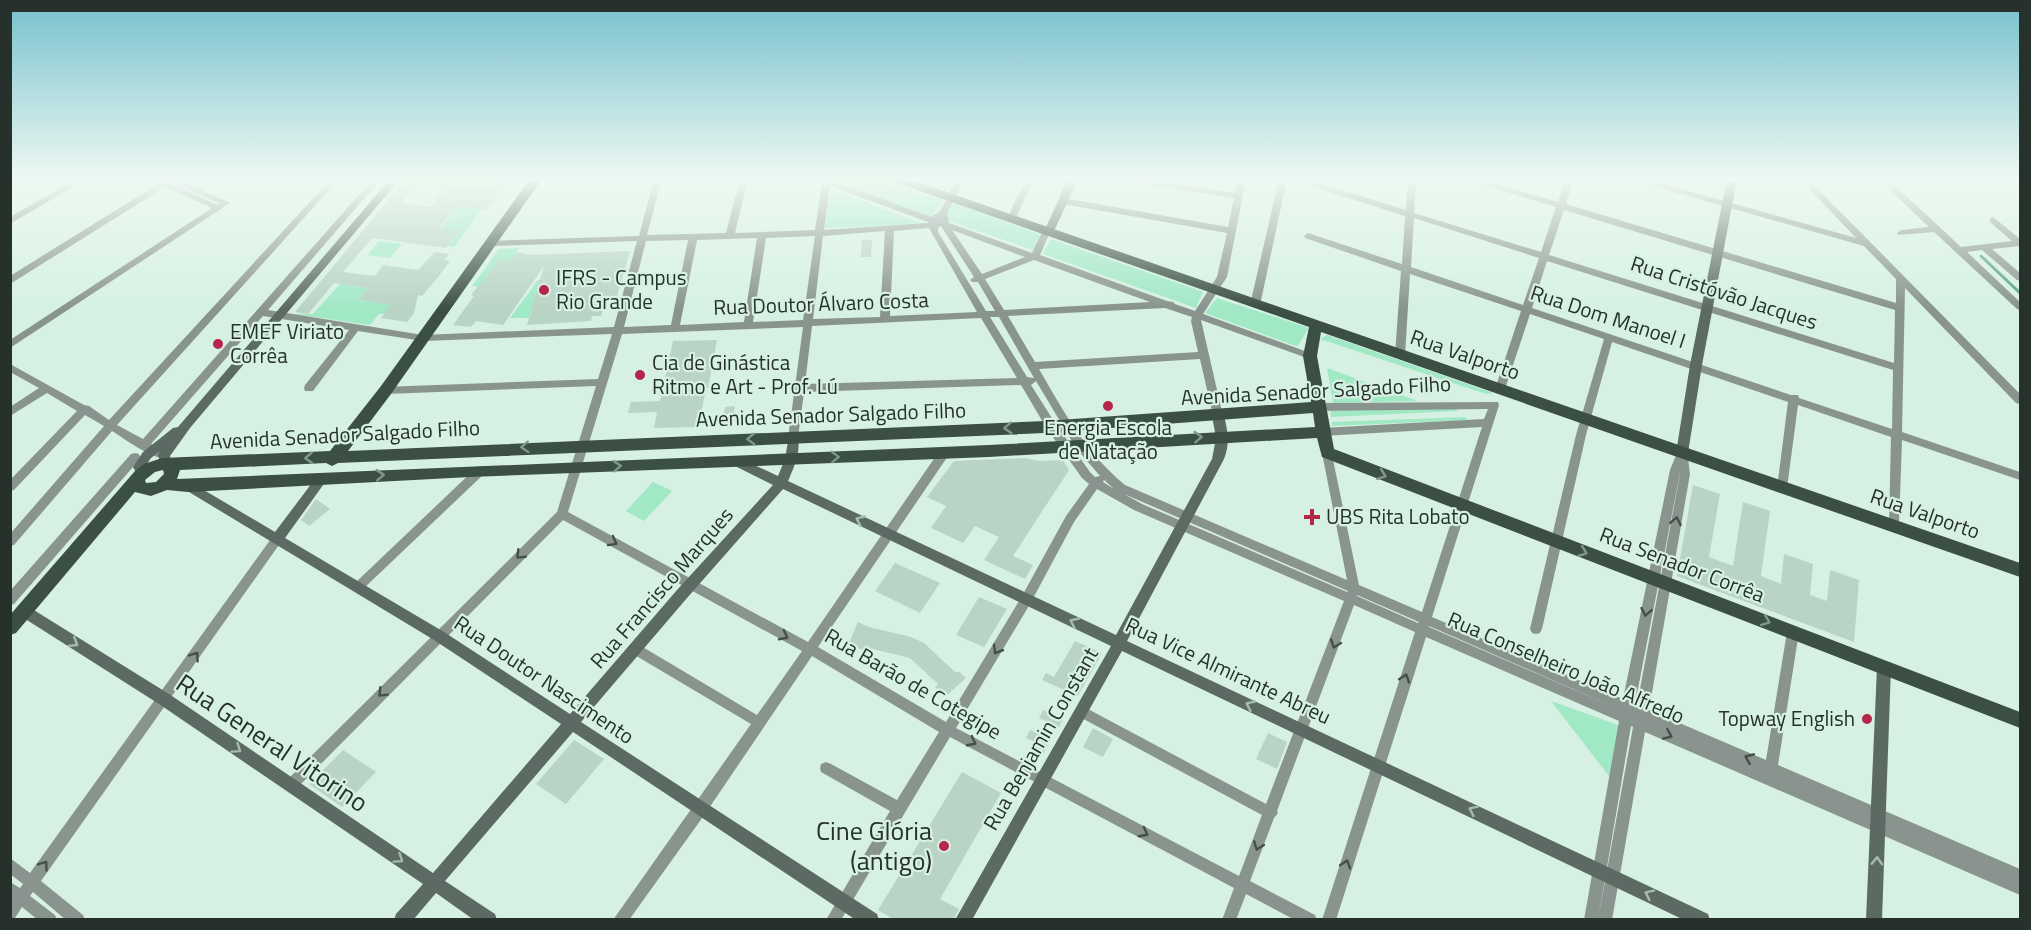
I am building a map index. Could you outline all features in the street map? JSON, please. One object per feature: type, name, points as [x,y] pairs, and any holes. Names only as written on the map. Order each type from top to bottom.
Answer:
[{"type":"main road","points":[[322,477],[334,456],[386,390],[506,222]]},
{"type":"main road","name":"Rua Valporto","points":[[1020,222],[2020,570]]},
{"type":"main road","points":[[1316,325],[1310,356],[1327,453]]},
{"type":"main road","name":"Avenida Senador Salgado Filho","points":[[159,456],[180,461],[210,463],[1051,426],[1218,416],[1318,407]]},
{"type":"main road","name":"Avenida Senador Salgado Filho","points":[[165,484],[188,486],[481,470],[944,453],[1223,435],[1322,432]]},
{"type":"main road","name":"Rua Senador Corrêa","points":[[1327,453],[2020,720]]},
{"type":"main road","points":[[10,628],[15,604],[112,511],[140,472],[155,465],[159,456],[173,473],[165,484],[140,472]]},
{"type":"street","points":[[10,281],[103,222]]},
{"type":"street","points":[[10,345],[197,222]]},
{"type":"street","points":[[10,542],[111,425],[295,222]]},
{"type":"street","points":[[159,456],[259,312],[337,222]]},
{"type":"street","points":[[159,456],[358,222]]},
{"type":"street","points":[[291,785],[562,514],[603,382],[648,222]]},
{"type":"street","points":[[730,235],[733,222]]},
{"type":"street","points":[[793,438],[819,222]]},
{"type":"street","points":[[966,283],[1035,256],[1053,222]]},
{"type":"street","points":[[1184,222],[1232,231]]},
{"type":"street","points":[[1218,416],[1203,355],[1197,314],[1215,291],[1222,277],[1233,222]]},
{"type":"street","points":[[1255,305],[1273,222]]},
{"type":"street","points":[[1400,355],[1410,222]]},
{"type":"street","name":"Rua Cristóvão Jacques","points":[[1441,222],[1898,368]]},
{"type":"street","points":[[1500,389],[1555,222]]},
{"type":"street","points":[[1615,222],[1900,308]]},
{"type":"street","points":[[1599,916],[1610,806],[1642,636],[1659,581],[1685,474],[1682,453],[1723,222]]},
{"type":"street","points":[[1792,222],[1869,244]]},
{"type":"street","points":[[1848,222],[2020,400]]},
{"type":"street","points":[[1929,222],[1962,250],[2020,307]]},
{"type":"street","points":[[1996,222],[2020,243]]},
{"type":"street","points":[[492,243],[818,233],[932,223],[944,224],[1310,356]]},
{"type":"street","points":[[833,920],[898,807],[948,730],[1100,479],[1073,444],[1051,426],[932,223]]},
{"type":"street","points":[[944,224],[1002,312],[1067,425],[1073,444]]},
{"type":"street","points":[[334,226],[353,228]]},
{"type":"street","points":[[885,320],[890,228]]},
{"type":"street","points":[[1901,233],[1936,229]]},
{"type":"street","points":[[748,324],[762,234]]},
{"type":"street","points":[[675,328],[693,236]]},
{"type":"street","name":"Rua Dom Manoel I","points":[[1308,236],[2020,476]]},
{"type":"street","points":[[1962,250],[2020,243]]},
{"type":"street","points":[[1984,247],[2019,276]]},
{"type":"street","points":[[1894,525],[1901,278]]},
{"type":"street","name":"Rua Doutor Álvaro Costa","points":[[259,312],[423,338],[885,320],[1170,304]]},
{"type":"street","points":[[309,388],[356,327]]},
{"type":"street","points":[[1536,629],[1586,419],[1609,337]]},
{"type":"street","points":[[1033,366],[1203,355]]},
{"type":"street","points":[[10,367],[123,431],[159,456]]},
{"type":"street","points":[[799,388],[1040,380]]},
{"type":"street","points":[[386,390],[603,382]]},
{"type":"street","points":[[10,412],[47,388]]},
{"type":"street","points":[[1782,488],[1794,398]]},
{"type":"street","name":"Avenida Senador Salgado Filho","points":[[1318,407],[1494,405],[1488,423],[1322,432]]},
{"type":"street","points":[[10,487],[85,410]]},
{"type":"street","name":"Rua Benjamin Constant","points":[[963,920],[1082,712],[1218,459],[1223,449],[1223,435],[1218,416]]},
{"type":"street","points":[[1329,920],[1488,423]]},
{"type":"street","points":[[15,604],[140,472],[135,450],[123,431]]},
{"type":"street","name":"Rua Francisco Marques","points":[[402,920],[637,650],[690,585],[782,484],[791,459],[793,438]]},
{"type":"street","points":[[620,920],[700,809],[944,453]]},
{"type":"street","points":[[1230,920],[1353,594],[1327,453]]},
{"type":"street","name":"Rua Vice Almirante Abreu","points":[[735,461],[1702,920]]},
{"type":"street","points":[[358,587],[481,470]]},
{"type":"street","points":[[10,913],[16,893],[32,883],[322,477]]},
{"type":"street","name":"Rua Conselheiro João Alfredo","points":[[1100,479],[1184,522],[1771,773],[1987,868],[2020,888]]},
{"type":"street","name":"Rua Doutor Nascimento","points":[[188,486],[439,636],[871,920]]},
{"type":"street","name":"Rua Barão de Cotegipe","points":[[562,514],[810,649],[948,730],[1310,920]]},
{"type":"street","points":[[1605,873],[1623,812],[1641,718],[1655,642],[1659,581]]},
{"type":"street","name":"Rua General Vitorino","points":[[15,604],[164,699],[489,920]]},
{"type":"street","points":[[1771,773],[1792,632]]},
{"type":"street","points":[[1642,636],[1655,642]]},
{"type":"street","points":[[637,650],[758,722]]},
{"type":"street","points":[[1637,661],[1650,667]]},
{"type":"street","points":[[1874,920],[1884,667]]},
{"type":"street","points":[[1082,712],[1271,813]]},
{"type":"street","points":[[826,768],[898,807]]},
{"type":"street","points":[[1610,806],[1623,812]]},
{"type":"street","points":[[10,865],[78,920]]},
{"type":"street","name":"Rua Conselheiro João Alfredo","points":[[1987,868],[2020,876]]},
{"type":"street","points":[[16,893],[50,920]]},
{"type":"green space","points":[[446,222],[472,222],[454,247],[442,245],[446,240],[452,241],[458,231],[429,244]]},
{"type":"green space","points":[[826,222],[923,224],[825,228]]},
{"type":"green space","points":[[953,222],[1007,222],[1040,236],[1033,250]]},
{"type":"green space","points":[[1051,239],[1203,292],[1196,308],[1046,255],[1043,253]]},
{"type":"green space","points":[[379,241],[402,244],[390,258],[368,255]]},
{"type":"green space","points":[[519,248],[509,262],[500,261],[480,287],[472,286],[499,249]]},
{"type":"green space","points":[[540,280],[529,318],[510,318]]},
{"type":"green space","points":[[340,284],[368,288],[359,300],[380,303],[407,293],[384,314],[379,314],[370,325],[293,314],[313,314]]},
{"type":"green space","points":[[1217,298],[1308,329],[1298,346],[1293,345],[1205,313]]},
{"type":"green space","points":[[1327,335],[1493,393],[1486,394],[1320,339]]},
{"type":"green space","points":[[1327,368],[1418,401],[1333,403]]},
{"type":"green space","points":[[1454,408],[1458,411],[1331,417],[1331,411]]},
{"type":"green space","points":[[1466,417],[1467,420],[1332,426],[1332,422]]},
{"type":"green space","points":[[653,482],[672,491],[644,521],[626,511]]},
{"type":"green space","points":[[1551,701],[1621,726],[1609,776]]},
{"type":"building","points":[[370,222],[444,222],[439,228],[459,231],[446,248],[372,238],[343,272],[375,276],[383,265],[418,270],[435,252],[449,254],[444,260],[450,261],[439,276],[422,296],[418,295],[414,313],[407,322],[381,318],[391,305],[359,300],[368,288],[334,283],[308,314],[295,312]]},
{"type":"building","points":[[862,240],[872,240],[871,257],[861,257]]},
{"type":"building","name":"IFRS - Campus Rio Grande","points":[[630,251],[616,300],[606,300],[601,316],[592,316],[591,321],[527,325],[544,266],[503,325],[476,321],[471,327],[453,325],[474,296],[471,295],[500,260],[509,262],[516,252],[531,255]]},
{"type":"building","points":[[717,340],[699,424],[695,427],[654,428],[657,412],[628,413],[631,402],[660,401],[673,341]]},
{"type":"building","points":[[735,406],[732,428],[722,428],[725,407]]},
{"type":"building","points":[[1025,458],[1040,461],[1063,460],[1069,470],[1013,556],[1033,565],[1025,579],[984,560],[999,537],[975,526],[963,543],[931,528],[946,506],[927,497],[954,461]]},
{"type":"building","points":[[1693,485],[1720,494],[1709,557],[1733,566],[1743,502],[1770,511],[1761,576],[1781,584],[1784,554],[1813,564],[1810,595],[1827,601],[1830,570],[1859,580],[1854,642],[1677,576]]},
{"type":"building","points":[[316,499],[330,509],[309,526],[301,520]]},
{"type":"building","points":[[895,563],[940,583],[920,613],[875,591]]},
{"type":"building","points":[[979,597],[1007,609],[984,647],[956,635]]},
{"type":"building","points":[[858,622],[924,643],[955,672],[959,672],[966,678],[945,697],[935,687],[938,684],[910,658],[848,645]]},
{"type":"building","points":[[1075,641],[1102,653],[1078,696],[1042,680],[1046,673],[1054,677]]},
{"type":"building","points":[[1043,710],[1063,719],[1059,727],[1039,718]]},
{"type":"building","points":[[1093,728],[1113,739],[1103,757],[1083,747]]},
{"type":"building","points":[[1030,730],[1050,740],[1044,753],[1033,748],[1035,742],[1026,738]]},
{"type":"building","points":[[1268,733],[1287,742],[1277,769],[1256,759]]},
{"type":"building","points":[[574,740],[604,759],[566,804],[536,784]]},
{"type":"building","points":[[343,750],[376,772],[342,807],[309,784]]},
{"type":"building","name":"Cine Glória (antigo)","points":[[962,772],[1001,793],[940,899],[959,909],[953,920],[895,920],[878,910]]},
{"type":"waterway","points":[[1981,256],[2020,293]]},
{"type":"place","name":"IFRS - Campus Rio Grande","points":[[544,290]]},
{"type":"place","name":"EMEF Viriato Corrêa","points":[[218,344]]},
{"type":"place","name":"Cia de Ginástica Ritmo e Art - Prof. Lú","points":[[640,375]]},
{"type":"place","name":"Energia Escola de Natação","points":[[1108,406]]},
{"type":"place","name":"UBS Rita Lobato","points":[[1312,517]]},
{"type":"place","name":"Topway English","points":[[1867,719]]},
{"type":"place","name":"Cine Glória (antigo)","points":[[944,846]]}]
